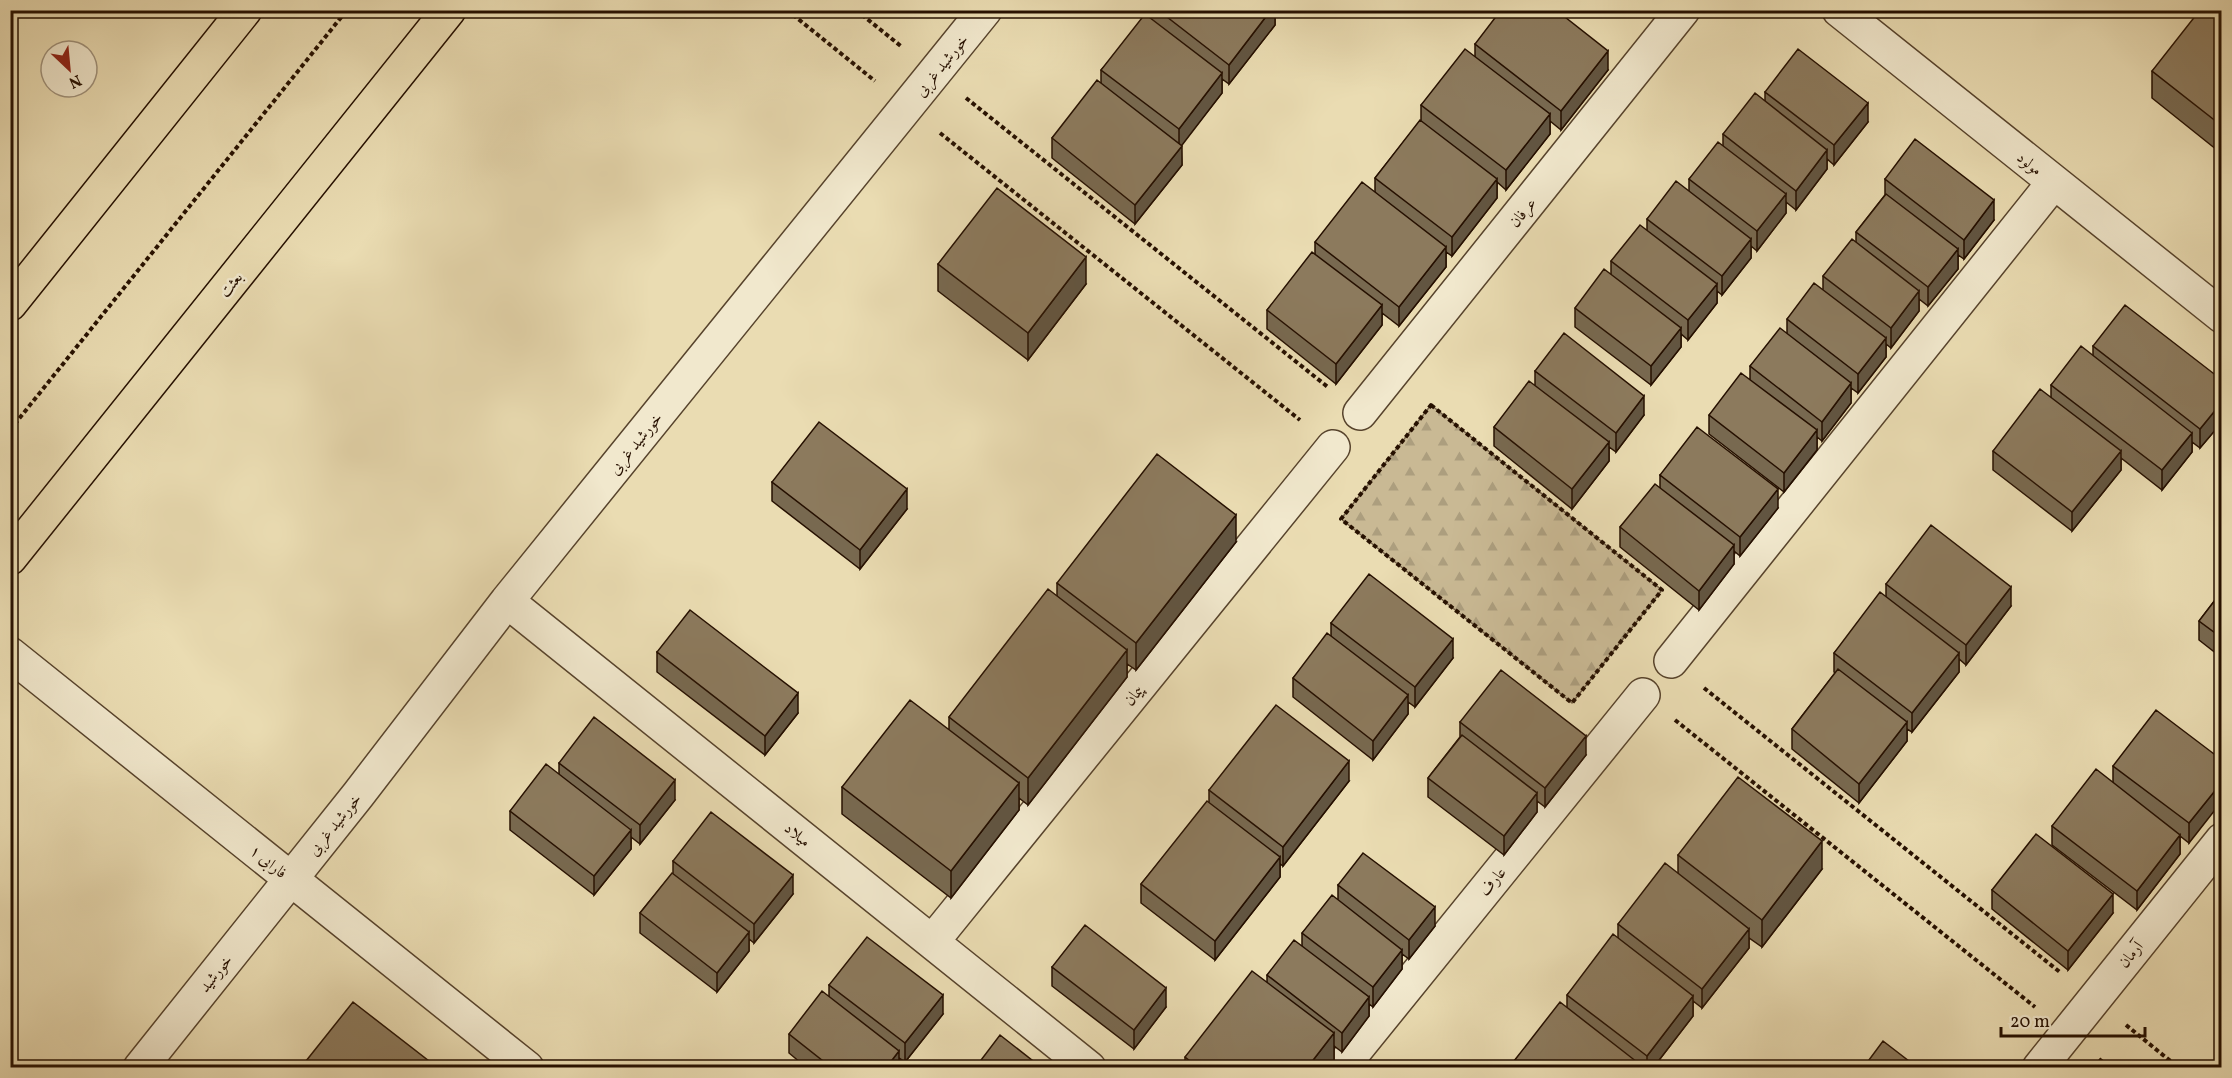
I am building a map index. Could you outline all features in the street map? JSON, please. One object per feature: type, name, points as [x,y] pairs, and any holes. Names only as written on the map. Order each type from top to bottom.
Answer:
[{"type":"main road","points":[[10,304],[245,10]]},
{"type":"main road","name":"بعثت","points":[[10,558],[449,10]]},
{"type":"street","name":"خورشید غربی","points":[[291,878],[507,601],[985,10]]},
{"type":"street","name":"عرفان","points":[[1360,413],[1683,10]]},
{"type":"street","name":"مولود","points":[[1839,10],[2222,316]]},
{"type":"street","points":[[1671,661],[2054,182]]},
{"type":"street","name":"پیمان","points":[[932,942],[1333,447]]},
{"type":"street","name":"میلاد","points":[[507,601],[1089,1068]]},
{"type":"street","name":"فارابی ۱","points":[[10,654],[527,1068]]},
{"type":"street","name":"عارف","points":[[1341,1068],[1643,695]]},
{"type":"street","name":"آرمان","points":[[2039,1068],[2222,840]]},
{"type":"street","name":"خورشید","points":[[140,1068],[291,878]]},
{"type":"path","points":[[10,430],[347,10]]},
{"type":"path","points":[[787,10],[1373,479]]},
{"type":"path","points":[[856,10],[1399,445]]},
{"type":"path","points":[[1431,405],[1662,590],[1572,703],[1341,519],[1399,445],[1431,405]]},
{"type":"path","points":[[1631,630],[2179,1068]]},
{"type":"path","points":[[1604,664],[2110,1068]]},
{"type":"green space","points":[[1431,405],[1662,590],[1572,703],[1341,519]]},
{"type":"building","points":[[1158,10],[1271,10],[1229,65]]},
{"type":"building","points":[[1501,10],[1556,10],[1608,51],[1561,111],[1475,44]]},
{"type":"building","points":[[2200,10],[2222,10],[2222,126],[2152,71]]},
{"type":"building","points":[[1145,14],[1222,73],[1179,129],[1101,70]]},
{"type":"building","points":[[1465,49],[1550,114],[1506,170],[1421,105]]},
{"type":"building","points":[[1798,49],[1868,103],[1834,145],[1765,92]]},
{"type":"building","points":[[1097,80],[1182,146],[1135,205],[1052,138]]},
{"type":"building","points":[[1755,93],[1827,150],[1796,191],[1723,134]]},
{"type":"building","points":[[1420,120],[1497,179],[1452,237],[1375,178]]},
{"type":"building","points":[[1915,139],[1994,200],[1964,240],[1885,179]]},
{"type":"building","points":[[1718,142],[1786,194],[1757,231],[1689,179]]},
{"type":"building","points":[[1676,181],[1751,239],[1722,276],[1647,219]]},
{"type":"building","points":[[1362,182],[1446,247],[1399,307],[1315,242]]},
{"type":"building","points":[[997,188],[1086,257],[1028,333],[938,264]]},
{"type":"building","points":[[1886,194],[1958,249],[1928,287],[1856,232]]},
{"type":"building","points":[[1640,225],[1717,284],[1688,320],[1611,261]]},
{"type":"building","points":[[1852,239],[1919,291],[1891,328],[1823,276]]},
{"type":"building","points":[[1312,252],[1382,305],[1336,364],[1267,310]]},
{"type":"building","points":[[1604,269],[1681,328],[1651,366],[1575,308]]},
{"type":"building","points":[[1814,283],[1886,338],[1858,374],[1787,319]]},
{"type":"building","points":[[2125,305],[2222,380],[2222,402],[2200,429],[2093,346]]},
{"type":"building","points":[[1780,328],[1851,383],[1822,422],[1750,366]]},
{"type":"building","points":[[1564,333],[1644,396],[1616,433],[1535,371]]},
{"type":"building","points":[[2081,346],[2192,433],[2162,470],[2051,385]]},
{"type":"building","points":[[1741,373],[1817,430],[1784,473],[1709,415]]},
{"type":"building","points":[[1529,381],[1609,442],[1572,489],[1494,427]]},
{"type":"building","points":[[2040,389],[2121,451],[2072,512],[1993,451]]},
{"type":"building","points":[[819,422],[907,489],[860,550],[772,482]]},
{"type":"building","points":[[1697,427],[1778,489],[1740,537],[1660,475]]},
{"type":"building","points":[[1157,454],[1236,515],[1136,643],[1057,583]]},
{"type":"building","points":[[1655,484],[1734,545],[1699,591],[1620,527]]},
{"type":"building","points":[[1931,525],[2011,587],[1966,645],[1886,584]]},
{"type":"building","points":[[1369,574],[1453,639],[1415,687],[1331,623]]},
{"type":"building","points":[[1048,589],[1127,650],[1028,778],[949,717]]},
{"type":"building","points":[[2222,591],[2222,638],[2199,621]]},
{"type":"building","points":[[1880,592],[1959,653],[1912,713],[1834,653]]},
{"type":"building","points":[[690,610],[798,693],[765,736],[657,652]]},
{"type":"building","points":[[1327,633],[1408,695],[1373,741],[1293,678]]},
{"type":"building","points":[[1838,669],[1907,722],[1859,784],[1792,729]]},
{"type":"building","points":[[1501,670],[1586,736],[1545,788],[1460,722]]},
{"type":"building","points":[[910,700],[1019,783],[951,871],[842,787]]},
{"type":"building","points":[[1276,705],[1349,761],[1283,847],[1209,790]]},
{"type":"building","points":[[2156,710],[2222,760],[2222,782],[2189,823],[2113,766]]},
{"type":"building","points":[[594,717],[675,780],[640,825],[559,763]]},
{"type":"building","points":[[1462,735],[1537,793],[1504,836],[1428,778]]},
{"type":"building","points":[[546,764],[631,830],[594,876],[510,811]]},
{"type":"building","points":[[2096,769],[2180,835],[2137,891],[2052,826]]},
{"type":"building","points":[[1738,777],[1822,841],[1762,920],[1678,855]]},
{"type":"building","points":[[1207,801],[1280,857],[1215,941],[1141,884]]},
{"type":"building","points":[[711,812],[793,875],[754,924],[673,861]]},
{"type":"building","points":[[2036,834],[2113,894],[2068,951],[1992,890]]},
{"type":"building","points":[[1363,853],[1435,907],[1409,940],[1338,885]]},
{"type":"building","points":[[1665,863],[1749,929],[1702,989],[1618,924]]},
{"type":"building","points":[[672,873],[749,932],[717,973],[640,913]]},
{"type":"building","points":[[1332,895],[1402,950],[1373,987],[1302,933]]},
{"type":"building","points":[[1085,925],[1166,988],[1134,1030],[1052,967]]},
{"type":"building","points":[[1613,934],[1693,996],[1647,1056],[1567,995]]},
{"type":"building","points":[[867,937],[943,995],[905,1043],[829,985]]},
{"type":"building","points":[[1294,940],[1369,997],[1342,1033],[1267,975]]},
{"type":"building","points":[[1252,971],[1334,1033],[1307,1068],[1199,1068],[1185,1057]]},
{"type":"building","points":[[822,991],[899,1051],[886,1068],[832,1068],[789,1034]]},
{"type":"building","points":[[353,1002],[438,1068],[314,1068],[306,1061]]},
{"type":"building","points":[[1560,1002],[1637,1062],[1632,1068],[1522,1068],[1514,1061]]},
{"type":"building","points":[[1000,1035],[1042,1068],[975,1068]]},
{"type":"building","points":[[1883,1041],[1918,1068],[1863,1068]]}]
